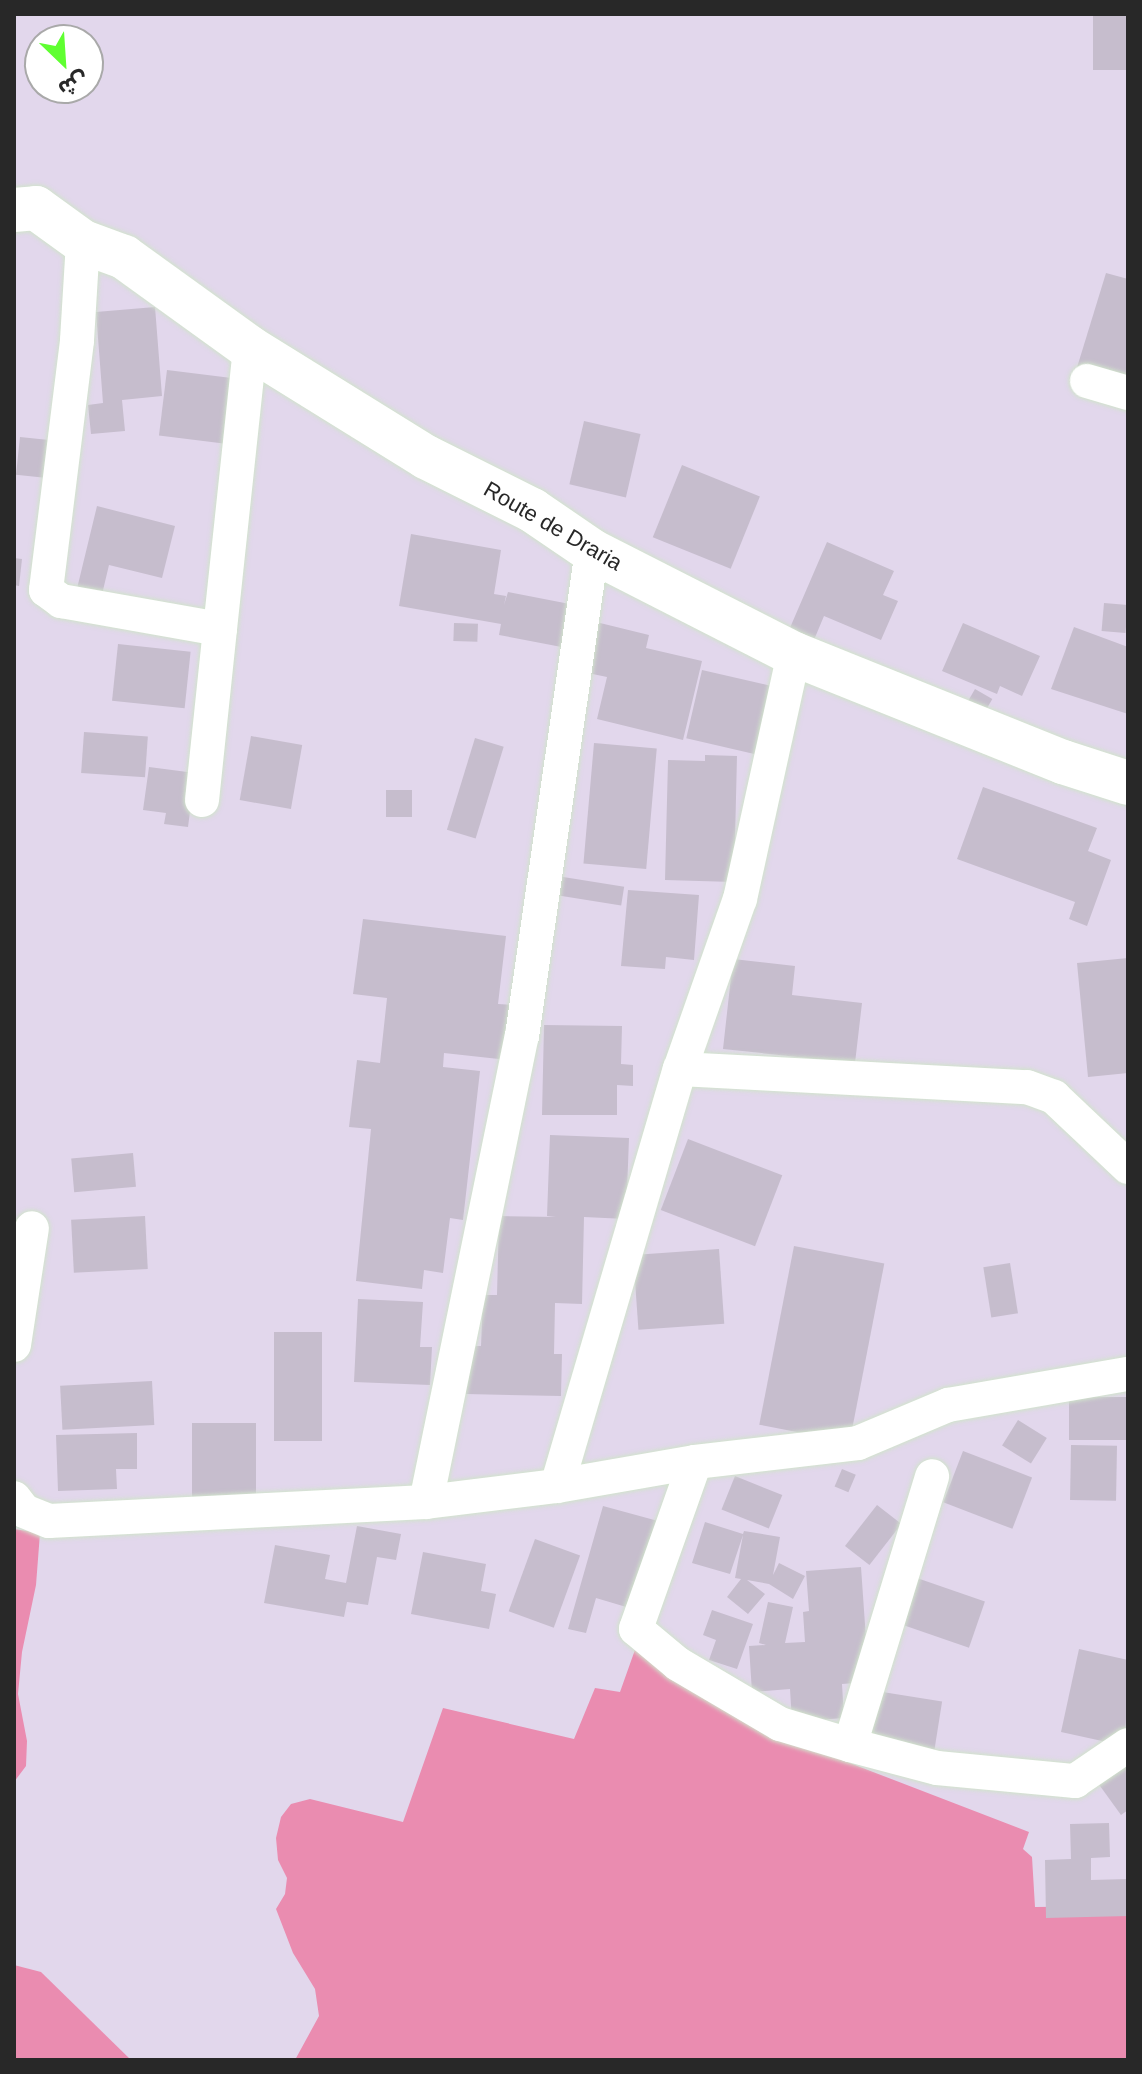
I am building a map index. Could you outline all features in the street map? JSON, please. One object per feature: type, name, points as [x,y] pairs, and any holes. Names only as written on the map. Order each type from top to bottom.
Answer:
[{"type":"main road","name":"Route de Draria","points":[[14,210],[36,208],[83,242],[124,257],[250,348],[426,457],[532,510],[592,551],[794,654],[1063,762],[1128,783]]},
{"type":"street","points":[[83,242],[77,341],[46,590],[61,601],[220,629]]},
{"type":"street","points":[[202,800],[250,348]]},
{"type":"street","points":[[1087,381],[1128,393]]},
{"type":"street","points":[[426,1502],[522,1036],[592,551]]},
{"type":"street","points":[[557,1486],[680,1069],[740,899],[794,654]]},
{"type":"street","points":[[680,1069],[1027,1087],[1054,1097],[1128,1167]]},
{"type":"street","points":[[14,1345],[32,1228]]},
{"type":"street","points":[[14,1498],[24,1511],[49,1521],[426,1502],[557,1486],[695,1462],[858,1443],[948,1405],[1128,1374]]},
{"type":"street","points":[[695,1462],[636,1629],[678,1664],[780,1724],[937,1768],[1075,1781],[1128,1745]]},
{"type":"street","points":[[850,1745],[932,1476]]},
{"type":"shaded area","points":[[14,1529],[40,1533],[36,1585],[22,1652],[18,1694],[27,1741],[26,1766],[14,1782]]},
{"type":"shaded area","points":[[636,1647],[829,1755],[1029,1832],[1023,1849],[1032,1857],[1035,1907],[1128,1906],[1128,2060],[295,2060],[319,2016],[315,1989],[293,1953],[276,1909],[285,1894],[287,1878],[278,1860],[276,1838],[281,1817],[291,1804],[310,1799],[403,1822],[443,1708],[574,1739],[595,1688],[620,1692]]},
{"type":"shaded area","points":[[14,1965],[41,1972],[131,2060],[14,2060]]},
{"type":"building","points":[[1093,14],[1128,14],[1128,70],[1093,70]]},
{"type":"building","points":[[1106,273],[1128,279],[1128,390],[1075,374]]},
{"type":"building","points":[[155,307],[162,396],[122,400],[125,431],[91,434],[88,405],[103,403],[96,312]]},
{"type":"building","points":[[167,370],[232,378],[223,443],[159,436]]},
{"type":"building","points":[[584,421],[641,434],[626,497],[569,484]]},
{"type":"building","points":[[20,437],[61,441],[57,479],[16,475]]},
{"type":"building","points":[[682,465],[760,496],[731,569],[653,537]]},
{"type":"building","points":[[97,506],[175,526],[162,578],[109,565],[99,607],[74,601]]},
{"type":"building","points":[[411,534],[501,550],[494,594],[506,596],[504,605],[508,592],[580,606],[572,649],[499,635],[501,624],[399,606]]},
{"type":"building","points":[[827,542],[894,571],[883,595],[898,601],[881,640],[824,616],[811,647],[786,637]]},
{"type":"building","points":[[14,558],[22,559],[19,586],[14,585]]},
{"type":"building","points":[[1104,603],[1128,605],[1125,633],[1102,631]]},
{"type":"building","points":[[596,622],[649,635],[646,648],[702,661],[683,740],[597,719],[607,677],[583,672]]},
{"type":"building","points":[[454,623],[478,624],[477,642],[453,641]]},
{"type":"building","points":[[963,623],[1040,656],[1022,696],[1000,686],[997,694],[942,671]]},
{"type":"building","points":[[1074,627],[1128,647],[1128,714],[1051,689]]},
{"type":"building","points":[[118,644],[191,652],[185,708],[112,701]]},
{"type":"building","points":[[702,670],[780,688],[764,756],[686,738]]},
{"type":"building","points":[[975,689],[992,699],[982,717],[964,707]]},
{"type":"building","points":[[84,732],[148,736],[145,777],[81,773]]},
{"type":"building","points":[[251,736],[302,745],[291,809],[240,800]]},
{"type":"building","points":[[475,738],[504,747],[476,839],[447,830]]},
{"type":"building","points":[[594,743],[657,748],[646,869],[583,864]]},
{"type":"building","points":[[705,755],[737,756],[734,882],[665,880],[668,760],[705,761]]},
{"type":"building","points":[[149,767],[195,773],[188,827],[164,824],[166,813],[143,810]]},
{"type":"building","points":[[983,787],[1097,828],[1088,851],[1111,860],[1087,926],[1069,919],[1075,902],[957,859]]},
{"type":"building","points":[[386,790],[412,790],[412,817],[386,817]]},
{"type":"building","points":[[557,876],[624,887],[621,905],[554,895]]},
{"type":"building","points":[[628,890],[699,895],[694,960],[666,957],[665,969],[621,966]]},
{"type":"building","points":[[363,919],[506,936],[498,1004],[514,1005],[508,1060],[444,1053],[443,1067],[480,1071],[463,1220],[450,1218],[443,1273],[424,1270],[422,1289],[356,1281],[371,1129],[349,1127],[357,1060],[380,1063],[387,998],[353,994]]},
{"type":"building","points":[[1128,958],[1128,1073],[1088,1077],[1077,963]]},
{"type":"building","points":[[733,959],[795,966],[792,995],[862,1003],[855,1063],[723,1049]]},
{"type":"building","points":[[544,1025],[622,1026],[621,1064],[633,1065],[633,1086],[617,1085],[617,1115],[542,1115]]},
{"type":"building","points":[[550,1135],[629,1138],[626,1219],[584,1217],[582,1304],[555,1303],[554,1354],[562,1354],[561,1396],[466,1394],[467,1346],[481,1346],[483,1295],[497,1295],[499,1216],[556,1217],[547,1216]]},
{"type":"building","points":[[688,1139],[782,1175],[755,1246],[661,1210]]},
{"type":"building","points":[[133,1153],[136,1187],[74,1192],[71,1158]]},
{"type":"building","points":[[145,1216],[148,1269],[74,1273],[71,1220]]},
{"type":"building","points":[[794,1246],[884,1264],[850,1442],[759,1425]]},
{"type":"building","points":[[719,1249],[724,1324],[638,1330],[633,1255]]},
{"type":"building","points":[[1010,1263],[1018,1313],[991,1318],[983,1267]]},
{"type":"building","points":[[358,1299],[423,1302],[420,1347],[432,1347],[430,1385],[354,1382]]},
{"type":"building","points":[[274,1332],[322,1332],[322,1441],[274,1441]]},
{"type":"building","points":[[152,1381],[154,1425],[62,1430],[60,1386]]},
{"type":"building","points":[[1069,1397],[1128,1397],[1128,1440],[1069,1440]]},
{"type":"building","points":[[1018,1420],[1047,1438],[1031,1463],[1002,1445]]},
{"type":"building","points":[[192,1423],[256,1423],[256,1502],[192,1502]]},
{"type":"building","points":[[137,1433],[137,1469],[116,1469],[117,1489],[58,1491],[56,1435]]},
{"type":"building","points":[[1071,1445],[1117,1446],[1116,1501],[1070,1500]]},
{"type":"building","points":[[963,1451],[1032,1478],[1012,1529],[943,1502]]},
{"type":"building","points":[[842,1469],[856,1475],[848,1492],[835,1486]]},
{"type":"building","points":[[735,1476],[782,1495],[769,1528],[722,1509]]},
{"type":"building","points":[[877,1505],[901,1524],[869,1565],[845,1546]]},
{"type":"building","points":[[603,1506],[658,1521],[633,1609],[596,1598],[586,1633],[568,1629]]},
{"type":"building","points":[[705,1522],[743,1534],[744,1531],[780,1537],[773,1575],[779,1563],[805,1576],[793,1599],[769,1584],[747,1580],[765,1594],[748,1614],[727,1597],[741,1579],[735,1578],[743,1535],[730,1574],[692,1563]]},
{"type":"building","points":[[357,1526],[401,1534],[396,1560],[377,1557],[368,1605],[347,1602],[344,1617],[264,1603],[275,1545],[330,1555],[325,1579],[346,1583]]},
{"type":"building","points":[[535,1539],[580,1555],[554,1628],[509,1611]]},
{"type":"building","points":[[423,1552],[486,1564],[481,1591],[496,1594],[489,1629],[411,1614]]},
{"type":"building","points":[[861,1567],[869,1682],[842,1684],[844,1718],[792,1722],[790,1689],[752,1692],[749,1646],[766,1645],[759,1643],[768,1602],[793,1607],[785,1643],[805,1642],[803,1612],[809,1611],[806,1571]]},
{"type":"building","points":[[914,1577],[985,1601],[969,1648],[898,1623]]},
{"type":"building","points":[[712,1610],[753,1624],[737,1669],[709,1660],[716,1640],[703,1635]]},
{"type":"building","points":[[1079,1649],[1128,1660],[1125,1746],[1061,1732]]},
{"type":"building","points":[[870,1690],[942,1701],[933,1757],[861,1745]]},
{"type":"building","points":[[1128,1756],[1128,1810],[1121,1815],[1095,1779]]},
{"type":"building","points":[[1109,1823],[1110,1857],[1091,1858],[1091,1880],[1128,1879],[1128,1916],[1046,1918],[1045,1860],[1071,1859],[1070,1824]]}]
